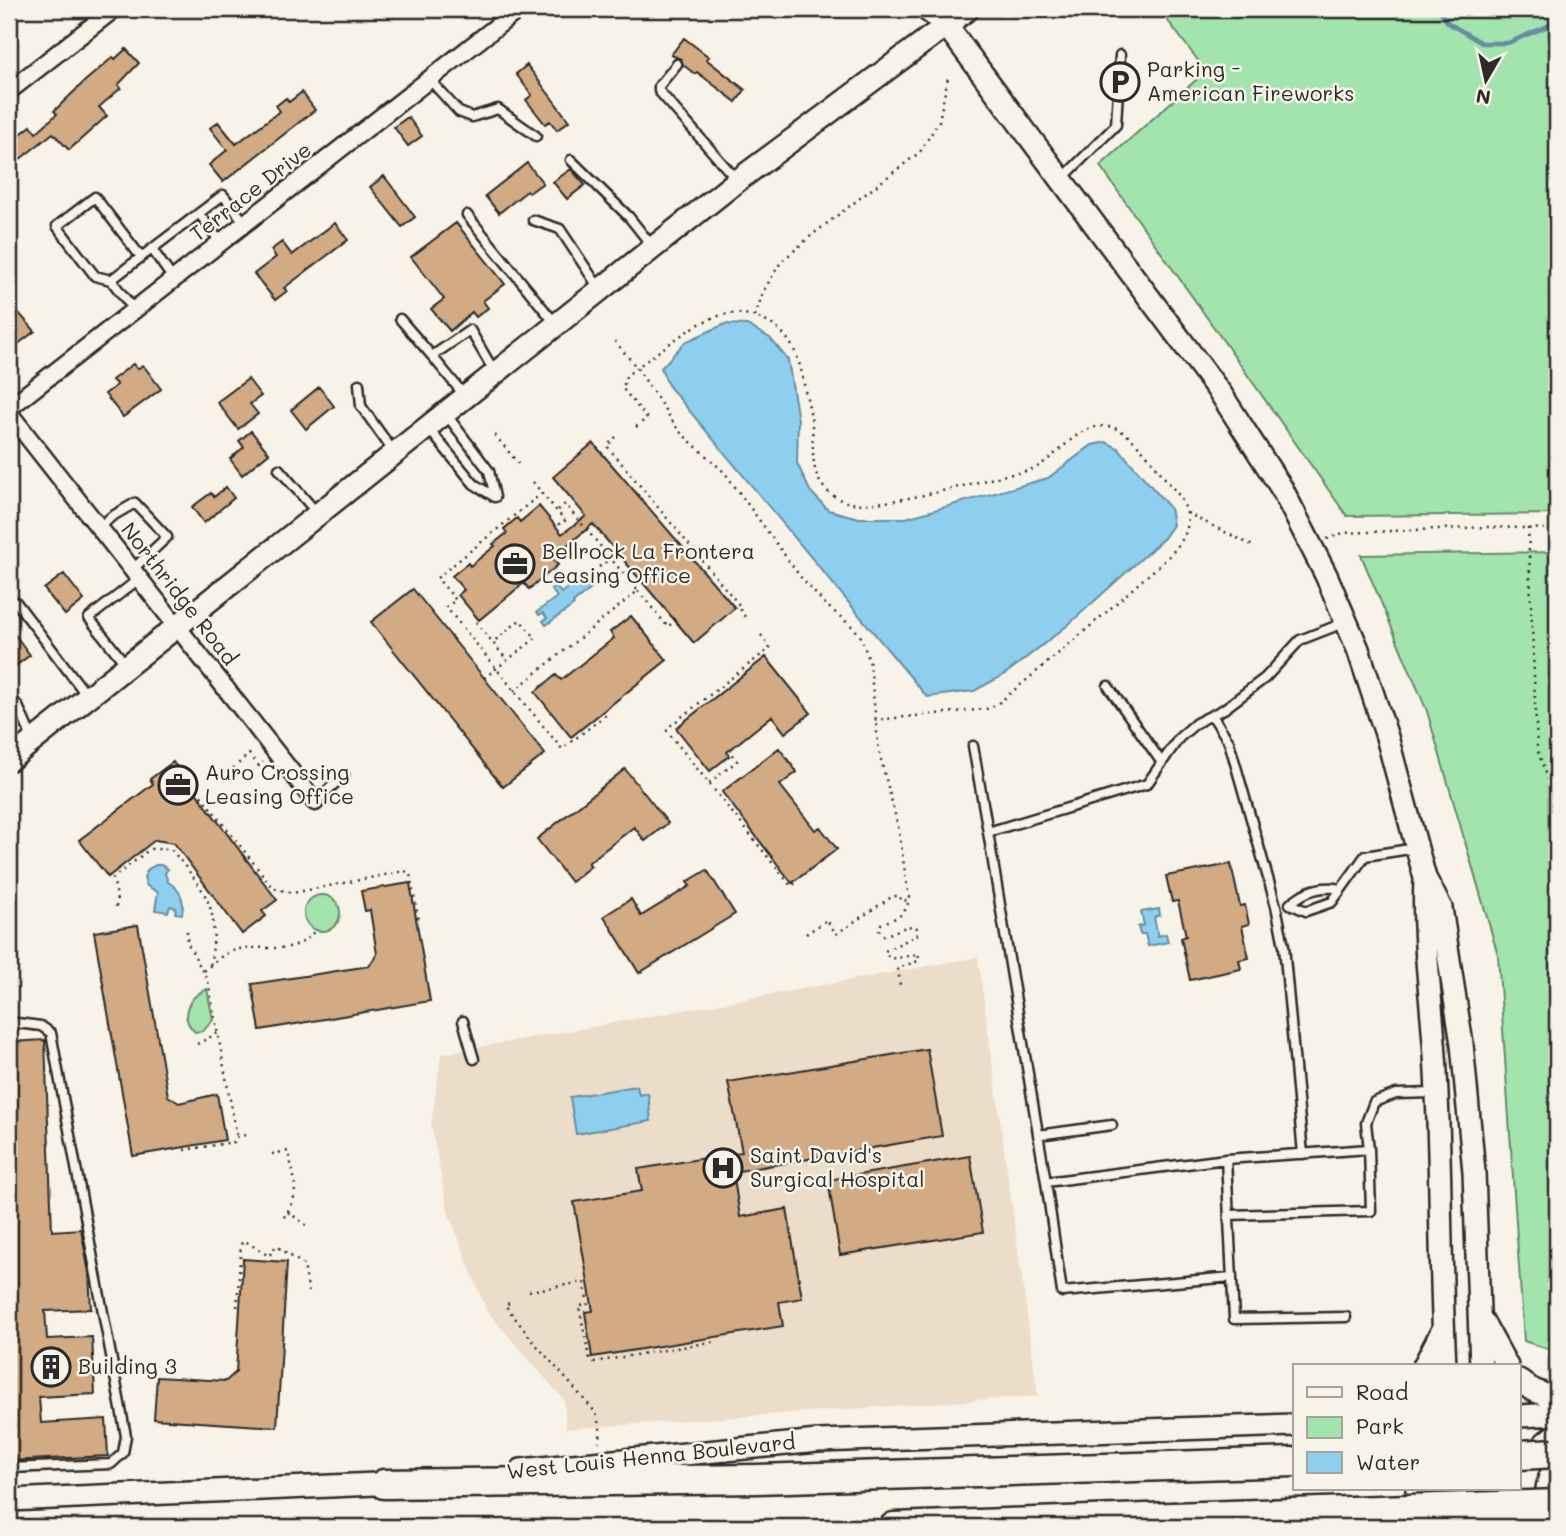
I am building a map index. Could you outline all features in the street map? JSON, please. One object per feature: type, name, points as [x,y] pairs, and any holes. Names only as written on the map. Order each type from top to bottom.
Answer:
[{"type":"highway","points":[[1520,1455],[1557,1453]]},
{"type":"highway","points":[[384,1484],[757,1479],[1293,1462]]},
{"type":"highway","points":[[1515,1516],[1557,1495]]},
{"type":"highway","points":[[894,1527],[1173,1517],[1515,1516],[1557,1504]]},
{"type":"main road","points":[[9,760],[944,17],[968,9]]},
{"type":"main road","points":[[944,17],[1221,394],[1282,489],[1311,545],[1358,649],[1388,737],[1425,878],[1441,908],[1462,1044],[1474,1172],[1481,1364]]},
{"type":"main road","points":[[1425,878],[1423,915],[1434,1032],[1446,1364]]},
{"type":"main road","points":[[1479,1315],[1506,1364]]},
{"type":"main road","points":[[1425,1364],[1443,1329]]},
{"type":"main road","points":[[1520,1381],[1531,1389],[1557,1399]]},
{"type":"main road","points":[[1520,1416],[1557,1414]]},
{"type":"main road","name":"West Louis Henna Boulevard","points":[[9,1500],[384,1484],[818,1441],[1293,1426]]},
{"type":"main road","points":[[1515,1516],[1526,1468],[1546,1441],[1557,1434]]},
{"type":"main road","points":[[1417,1490],[1419,1527]]},
{"type":"main road","points":[[1467,1490],[1468,1527]]},
{"type":"street","points":[[9,91],[114,9]]},
{"type":"street","name":"Terrace Drive","points":[[9,411],[173,279],[519,9]]},
{"type":"street","points":[[924,9],[944,17]]},
{"type":"street","name":"Northridge Road","points":[[9,411],[315,802]]},
{"type":"lane","points":[[1062,179],[1116,125],[1120,55]]},
{"type":"lane","points":[[677,65],[659,86],[659,91],[737,181]]},
{"type":"lane","points":[[429,79],[459,112],[472,117],[498,109],[536,136]]},
{"type":"lane","points":[[571,160],[629,217],[654,248]]},
{"type":"lane","points":[[111,280],[223,195],[245,223]]},
{"type":"lane","points":[[134,310],[111,280],[95,276],[57,226],[95,197],[141,257]]},
{"type":"lane","points":[[200,213],[220,242]]},
{"type":"lane","points":[[467,215],[557,325]]},
{"type":"lane","points":[[533,220],[560,229],[601,290]]},
{"type":"lane","points":[[152,249],[173,279]]},
{"type":"lane","points":[[400,319],[465,397]]},
{"type":"lane","points":[[432,356],[470,330],[495,374]]},
{"type":"lane","points":[[359,384],[361,406],[395,453]]},
{"type":"lane","points":[[428,428],[474,484],[495,497],[489,471],[446,413]]},
{"type":"lane","points":[[279,470],[318,514]]},
{"type":"lane","points":[[100,527],[135,503],[167,537],[136,573],[89,618],[127,666]]},
{"type":"lane","points":[[16,602],[88,697]]},
{"type":"lane","points":[[988,832],[1147,784],[1179,738],[1196,723],[1224,709],[1265,678],[1300,640],[1346,622]]},
{"type":"lane","points":[[1108,686],[1162,762]]},
{"type":"lane","points":[[9,696],[18,706],[34,740]]},
{"type":"lane","points":[[1212,715],[1229,742],[1276,906],[1284,946],[1303,1154]]},
{"type":"lane","points":[[972,746],[1046,1182],[1062,1292],[1232,1277]]},
{"type":"lane","points":[[315,802],[344,775]]},
{"type":"lane","points":[[1276,906],[1290,904],[1306,911],[1332,902],[1365,856],[1417,848]]},
{"type":"lane","points":[[1290,904],[1302,893],[1327,886],[1341,889]]},
{"type":"lane","points":[[463,1021],[474,1059]]},
{"type":"lane","points":[[9,1022],[41,1026],[51,1032],[126,1436],[123,1453],[111,1464],[9,1468]]},
{"type":"lane","points":[[1229,1215],[1371,1211],[1366,1123],[1374,1102],[1396,1094],[1437,1093]]},
{"type":"lane","points":[[1038,1135],[1112,1125]]},
{"type":"lane","points":[[1046,1182],[1226,1159],[1369,1150]]},
{"type":"lane","points":[[1226,1159],[1234,1319],[1346,1317]]},
{"type":"path","points":[[755,316],[764,290],[781,262],[920,152],[939,121],[948,77]]},
{"type":"path","points":[[636,427],[647,418],[622,389],[626,376],[700,321],[729,313],[755,316],[775,326],[785,335],[800,360],[812,424],[812,462],[820,483],[839,499],[858,504],[933,493],[1036,468],[1082,432],[1097,426],[1118,429],[1136,443],[1177,493],[1186,506],[1188,527],[1170,555],[1082,634],[996,705],[986,709],[875,720]]},
{"type":"path","points":[[615,341],[679,431],[725,473],[802,579],[826,605],[854,628],[860,637],[870,664],[879,752],[901,842],[909,900],[908,909],[903,914],[879,927],[880,934],[884,936],[908,926],[917,928],[917,935],[886,951],[890,959],[919,954],[918,961],[898,968],[900,985]]},
{"type":"path","points":[[495,435],[521,467]]},
{"type":"path","points":[[616,437],[607,446],[740,606],[741,612],[748,620]]},
{"type":"path","points":[[533,482],[565,521],[555,526]]},
{"type":"path","points":[[541,493],[437,578],[456,600],[446,607],[562,749],[607,714]]},
{"type":"path","points":[[557,511],[565,504],[668,627],[675,620]]},
{"type":"path","points":[[1187,513],[1253,546]]},
{"type":"path","points":[[1311,545],[1343,533],[1488,527],[1557,529]]},
{"type":"path","points":[[1528,528],[1537,749],[1550,786],[1557,791]]},
{"type":"path","points":[[598,567],[618,553]]},
{"type":"path","points":[[514,691],[638,592]]},
{"type":"path","points":[[484,678],[536,638],[520,620],[493,642]]},
{"type":"path","points":[[476,622],[507,660]]},
{"type":"path","points":[[761,635],[770,649],[667,731],[791,886],[799,881]]},
{"type":"path","points":[[709,783],[737,761],[729,751]]},
{"type":"path","points":[[228,773],[249,754],[259,766],[264,762]]},
{"type":"path","points":[[188,779],[273,888],[293,893],[405,871],[410,874],[419,923]]},
{"type":"path","points":[[116,907],[113,878],[150,849],[171,849],[210,902],[215,928],[211,965]]},
{"type":"path","points":[[317,888],[318,895]]},
{"type":"path","points":[[806,934],[827,919],[836,934],[893,896],[900,896],[901,901],[909,900]]},
{"type":"path","points":[[204,971],[231,951],[258,947],[291,947],[306,940],[315,930]]},
{"type":"path","points":[[184,1150],[234,1142],[237,1137],[208,981],[187,942],[187,931]]},
{"type":"path","points":[[197,1044],[218,1032]]},
{"type":"path","points":[[237,1137],[250,1134]]},
{"type":"path","points":[[272,1154],[288,1151],[295,1196],[292,1207],[281,1221]]},
{"type":"path","points":[[288,1212],[306,1225]]},
{"type":"path","points":[[237,1307],[241,1244],[246,1241],[269,1256],[276,1246],[304,1265],[309,1294]]},
{"type":"path","points":[[529,1291],[584,1282],[588,1305],[579,1306],[589,1357],[594,1362],[652,1350],[718,1341]]},
{"type":"path","points":[[509,1303],[505,1305],[533,1342],[596,1413],[601,1433],[599,1442]]},
{"type":"shaded area","name":"Saint David's Surgical Hospital","points":[[978,957],[1038,1396],[566,1429],[564,1400],[486,1310],[448,1211],[431,1125],[441,1054]]},
{"type":"green space","points":[[1159,9],[1557,9],[1557,514],[1347,516],[1100,166],[1206,71]]},
{"type":"green space","points":[[1557,552],[1557,1352],[1524,1341],[1498,955],[1427,711],[1361,555]]},
{"type":"green space","points":[[322,895],[335,900],[340,913],[335,926],[322,931],[309,926],[304,913],[309,900]]},
{"type":"green space","points":[[207,989],[213,1020],[203,1031],[195,1032],[186,1013],[190,1002]]},
{"type":"water","points":[[725,324],[747,325],[770,338],[788,360],[798,420],[797,463],[810,491],[828,510],[859,518],[906,518],[1048,478],[1092,445],[1106,442],[1118,448],[1170,508],[1173,525],[1164,538],[1068,625],[1004,675],[974,691],[927,697],[668,385],[661,368],[685,342]]},
{"type":"water","points":[[581,577],[583,580],[579,584],[583,589],[588,586],[591,589],[546,625],[543,621],[547,618],[543,613],[539,615],[537,612],[557,597],[551,589],[555,586],[561,593]]},
{"type":"water","points":[[156,865],[168,869],[165,873],[168,882],[182,900],[182,914],[175,913],[176,908],[170,906],[168,912],[155,910],[158,892],[147,886],[144,877],[148,869]]},
{"type":"water","points":[[1159,909],[1160,915],[1154,917],[1158,936],[1166,934],[1168,942],[1148,946],[1145,934],[1140,934],[1138,927],[1144,925],[1141,912]]},
{"type":"water","points":[[637,1086],[639,1095],[648,1093],[651,1121],[576,1134],[570,1097]]},
{"type":"building","points":[[684,38],[745,90],[736,102],[697,72],[695,74],[683,65],[681,59],[671,55]]},
{"type":"building","points":[[126,49],[139,63],[118,85],[121,88],[99,107],[107,116],[69,150],[53,133],[9,168],[9,143],[31,126],[36,133],[57,114],[54,111],[85,81]]},
{"type":"building","points":[[527,65],[569,121],[557,130],[550,121],[545,124],[526,100],[532,95],[516,74]]},
{"type":"building","points":[[302,92],[315,110],[223,182],[209,165],[227,150],[210,128],[218,122],[236,144],[280,111],[276,106],[286,98],[289,102]]},
{"type":"building","points":[[408,117],[422,136],[408,146],[394,127]]},
{"type":"building","points":[[527,163],[543,183],[529,193],[527,191],[499,213],[485,196]]},
{"type":"building","points":[[571,169],[585,185],[567,199],[553,182]]},
{"type":"building","points":[[384,176],[415,217],[402,227],[370,187]]},
{"type":"building","points":[[335,223],[348,240],[284,288],[287,291],[275,300],[254,274],[276,257],[271,250],[282,242],[292,255]]},
{"type":"building","points":[[456,223],[505,284],[483,301],[488,308],[476,317],[472,312],[450,331],[431,309],[444,299],[411,257]]},
{"type":"building","points":[[9,302],[35,331],[9,351]]},
{"type":"building","points":[[133,364],[137,369],[143,365],[161,389],[123,417],[105,394],[117,385],[112,380]]},
{"type":"building","points":[[248,379],[261,396],[250,404],[258,414],[238,429],[217,402]]},
{"type":"building","points":[[319,387],[334,406],[306,429],[291,410]]},
{"type":"building","points":[[251,431],[269,453],[242,475],[230,459],[244,447],[239,441]]},
{"type":"building","points":[[593,443],[735,608],[694,643],[593,524],[552,558],[558,565],[529,589],[524,583],[479,620],[458,595],[464,590],[452,576],[495,546],[493,544],[507,533],[504,529],[517,518],[520,522],[539,506],[562,534],[586,516],[553,477]]},
{"type":"building","points":[[226,487],[234,498],[204,523],[192,507],[211,493],[214,497]]},
{"type":"building","points":[[64,574],[84,600],[65,615],[44,589]]},
{"type":"building","points":[[413,589],[545,754],[503,787],[371,622]]},
{"type":"building","points":[[631,616],[667,660],[571,737],[535,692],[556,675],[561,680],[614,638],[610,632]]},
{"type":"building","points":[[9,627],[30,655],[9,671]]},
{"type":"building","points":[[766,657],[811,713],[785,733],[772,716],[727,752],[729,756],[710,771],[676,728]]},
{"type":"building","points":[[779,748],[797,772],[780,785],[815,830],[820,827],[837,849],[792,883],[722,792]]},
{"type":"building","points":[[173,762],[277,900],[262,911],[266,916],[242,934],[174,843],[155,840],[108,877],[79,840],[153,784],[150,779]]},
{"type":"building","points":[[625,769],[668,823],[645,841],[634,827],[588,863],[591,866],[571,882],[537,839]]},
{"type":"building","points":[[1231,864],[1240,906],[1245,905],[1249,924],[1242,926],[1249,958],[1239,960],[1241,969],[1190,980],[1181,938],[1186,936],[1178,901],[1172,902],[1166,876]]},
{"type":"building","points":[[707,870],[735,914],[639,973],[604,916],[631,899],[641,916],[690,886],[687,882]]},
{"type":"building","points":[[410,883],[430,1001],[260,1030],[252,984],[369,966],[377,954],[370,910],[365,911],[361,891]]},
{"type":"building","points":[[138,925],[168,1096],[179,1103],[217,1094],[225,1140],[133,1156],[94,932]]},
{"type":"building","name":"Building 3","points":[[45,1040],[52,1231],[81,1229],[89,1273],[91,1309],[45,1311],[47,1339],[92,1337],[95,1394],[39,1397],[41,1423],[106,1419],[108,1456],[9,1461],[9,1042]]},
{"type":"building","points":[[927,1049],[942,1136],[733,1172],[740,1217],[787,1209],[802,1298],[779,1302],[783,1326],[592,1357],[585,1312],[593,1311],[574,1202],[642,1191],[638,1169],[742,1152],[728,1082]]},
{"type":"building","points":[[970,1156],[983,1232],[840,1255],[828,1180]]},
{"type":"building","points":[[243,1259],[287,1262],[277,1427],[154,1419],[157,1377],[226,1381],[236,1372]]},
{"type":"waterway","points":[[1439,9],[1448,23],[1482,43],[1508,43],[1557,22]]},
{"type":"place","name":"Parking - American Fireworks","points":[[1120,82]]},
{"type":"place","name":"Bellrock La Frontera Leasing Office","points":[[515,564]]},
{"type":"place","name":"Auro Crossing Leasing Office","points":[[178,785]]},
{"type":"place","name":"Saint David's Surgical Hospital","points":[[723,1168]]},
{"type":"place","name":"Building 3","points":[[51,1367]]}]
